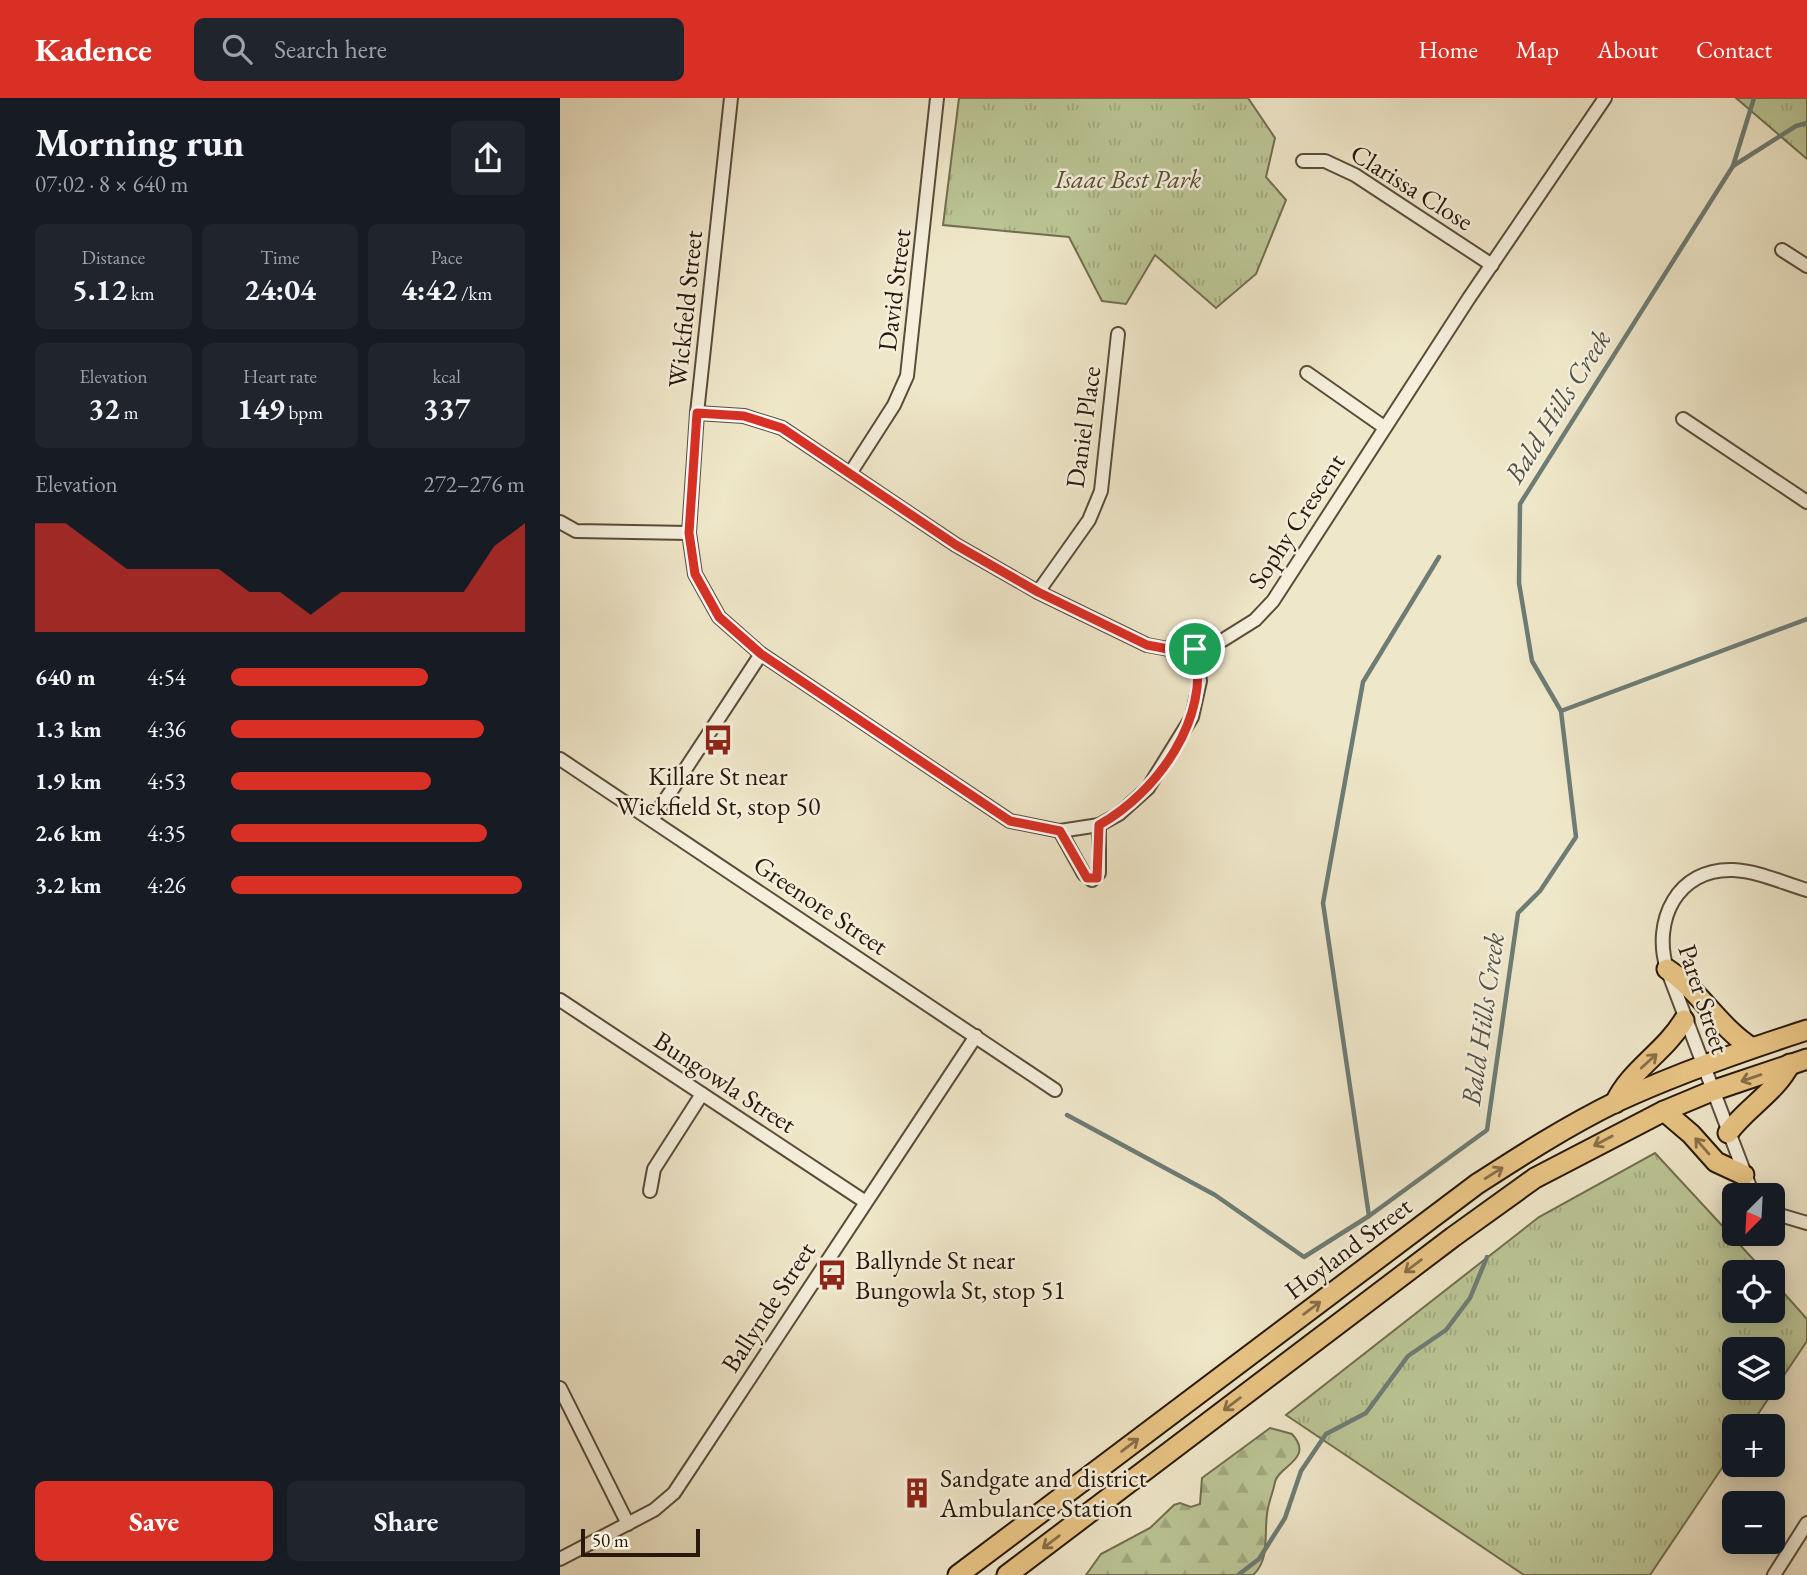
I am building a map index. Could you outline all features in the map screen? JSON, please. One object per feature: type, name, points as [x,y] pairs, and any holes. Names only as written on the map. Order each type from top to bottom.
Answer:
[{"type":"main road","points":[[1667,969],[1686,982],[1727,1028],[1752,1048]]},
{"type":"main road","points":[[1615,1103],[1625,1083],[1672,1039],[1684,1020]]},
{"type":"main road","name":"Hoyland Street","points":[[958,1575],[1477,1184],[1549,1138],[1615,1103],[1702,1065],[1807,1030]]},
{"type":"main road","points":[[1728,1133],[1746,1110],[1799,1061]]},
{"type":"main road","name":"Hoyland Street","points":[[1007,1575],[1514,1193],[1569,1159],[1664,1111],[1799,1061]]},
{"type":"main road","points":[[1664,1111],[1691,1134],[1716,1162],[1744,1175]]},
{"type":"street","name":"Wickfield Street","points":[[732,98],[697,413],[689,533],[695,574],[719,617],[761,654],[1010,821],[1060,831],[1099,825],[1119,814],[1148,788],[1192,717],[1200,681],[1195,649]]},
{"type":"street","name":"David Street","points":[[851,472],[894,405],[907,376],[937,98]]},
{"type":"street","name":"Sophy Crescent","points":[[697,413],[744,416],[782,428],[956,545],[1038,592],[1147,645],[1179,651],[1195,649],[1233,635],[1255,620],[1273,601],[1384,427],[1605,98]]},
{"type":"street","name":"Clarissa Close","points":[[1303,161],[1325,161],[1354,175],[1492,265]]},
{"type":"street","points":[[1783,250],[1807,266]]},
{"type":"street","name":"Daniel Place","points":[[1038,592],[1089,520],[1101,491],[1118,334]]},
{"type":"street","points":[[1307,373],[1384,427]]},
{"type":"street","points":[[1683,419],[1807,502]]},
{"type":"street","points":[[560,522],[576,531],[689,533]]},
{"type":"street","points":[[652,820],[761,654]]},
{"type":"street","name":"Greenore Street","points":[[560,759],[1055,1090]]},
{"type":"street","points":[[1060,831],[1084,874],[1092,880],[1099,873],[1099,825]]},
{"type":"street","name":"Parer Street","points":[[1748,1183],[1667,969],[1662,953],[1662,923],[1675,897],[1698,877],[1715,871],[1733,870],[1807,890]]},
{"type":"street","name":"Bungowla Street","points":[[560,1000],[864,1202]]},
{"type":"street","name":"Ballynde Street","points":[[560,1559],[654,1510],[674,1493],[976,1036]]},
{"type":"street","points":[[650,1191],[654,1169],[702,1094]]},
{"type":"street","points":[[1785,1217],[1807,1223]]},
{"type":"street","points":[[560,1388],[628,1524]]},
{"type":"street","points":[[1774,1575],[1807,1523]]},
{"type":"green space","name":"Isaac Best Park","points":[[959,98],[1248,98],[1275,138],[1266,177],[1286,200],[1256,274],[1216,308],[1155,255],[1126,304],[1102,301],[1069,237],[943,225]]},
{"type":"green space","points":[[1736,98],[1807,98],[1807,159]]},
{"type":"green space","points":[[1655,1153],[1722,1225],[1722,1246],[1741,1246],[1754,1260],[1722,1260],[1722,1323],[1785,1323],[1785,1294],[1807,1319],[1807,1341],[1785,1374],[1785,1337],[1722,1337],[1722,1400],[1767,1400],[1758,1414],[1722,1414],[1722,1468],[1650,1575],[1524,1575],[1286,1415],[1539,1217]]},
{"type":"green space","points":[[1270,1428],[1292,1434],[1299,1450],[1298,1456],[1275,1482],[1266,1522],[1264,1555],[1253,1575],[1086,1575],[1101,1554],[1150,1528],[1174,1505],[1180,1503],[1191,1507],[1200,1504],[1202,1478]]},
{"type":"waterway","points":[[1733,166],[1754,98]]},
{"type":"waterway","name":"Bald Hills Creek","points":[[1067,1115],[1215,1195],[1304,1257],[1369,1216],[1487,1130],[1518,913],[1540,891],[1576,837],[1561,711],[1532,661],[1519,583],[1520,504],[1733,166],[1796,126],[1807,123]]},
{"type":"waterway","points":[[1369,1216],[1323,903],[1363,682],[1439,557]]},
{"type":"waterway","points":[[1561,711],[1807,619]]},
{"type":"waterway","name":"Bald Hills Creek","points":[[1238,1575],[1259,1559],[1285,1518],[1301,1471],[1326,1434],[1366,1413],[1408,1356],[1446,1330],[1470,1298],[1487,1257]]},
{"type":"place","name":"Killare St near Wickfield St, stop 50","points":[[718,740]]},
{"type":"place","name":"Ballynde St near Bungowla St, stop 51","points":[[832,1275]]},
{"type":"place","name":"Sandgate and district Ambulance Station","points":[[917,1493]]},
{"type":"route","points":[[697,413],[744,416],[782,428],[956,545],[1038,592],[1147,645],[1179,651],[1195,649],[1200,681],[1192,717],[1148,788],[1119,814],[1099,825],[1099,876],[1089,880],[1060,831],[1010,821],[761,654],[719,617],[695,574],[689,533],[697,413]]}]
